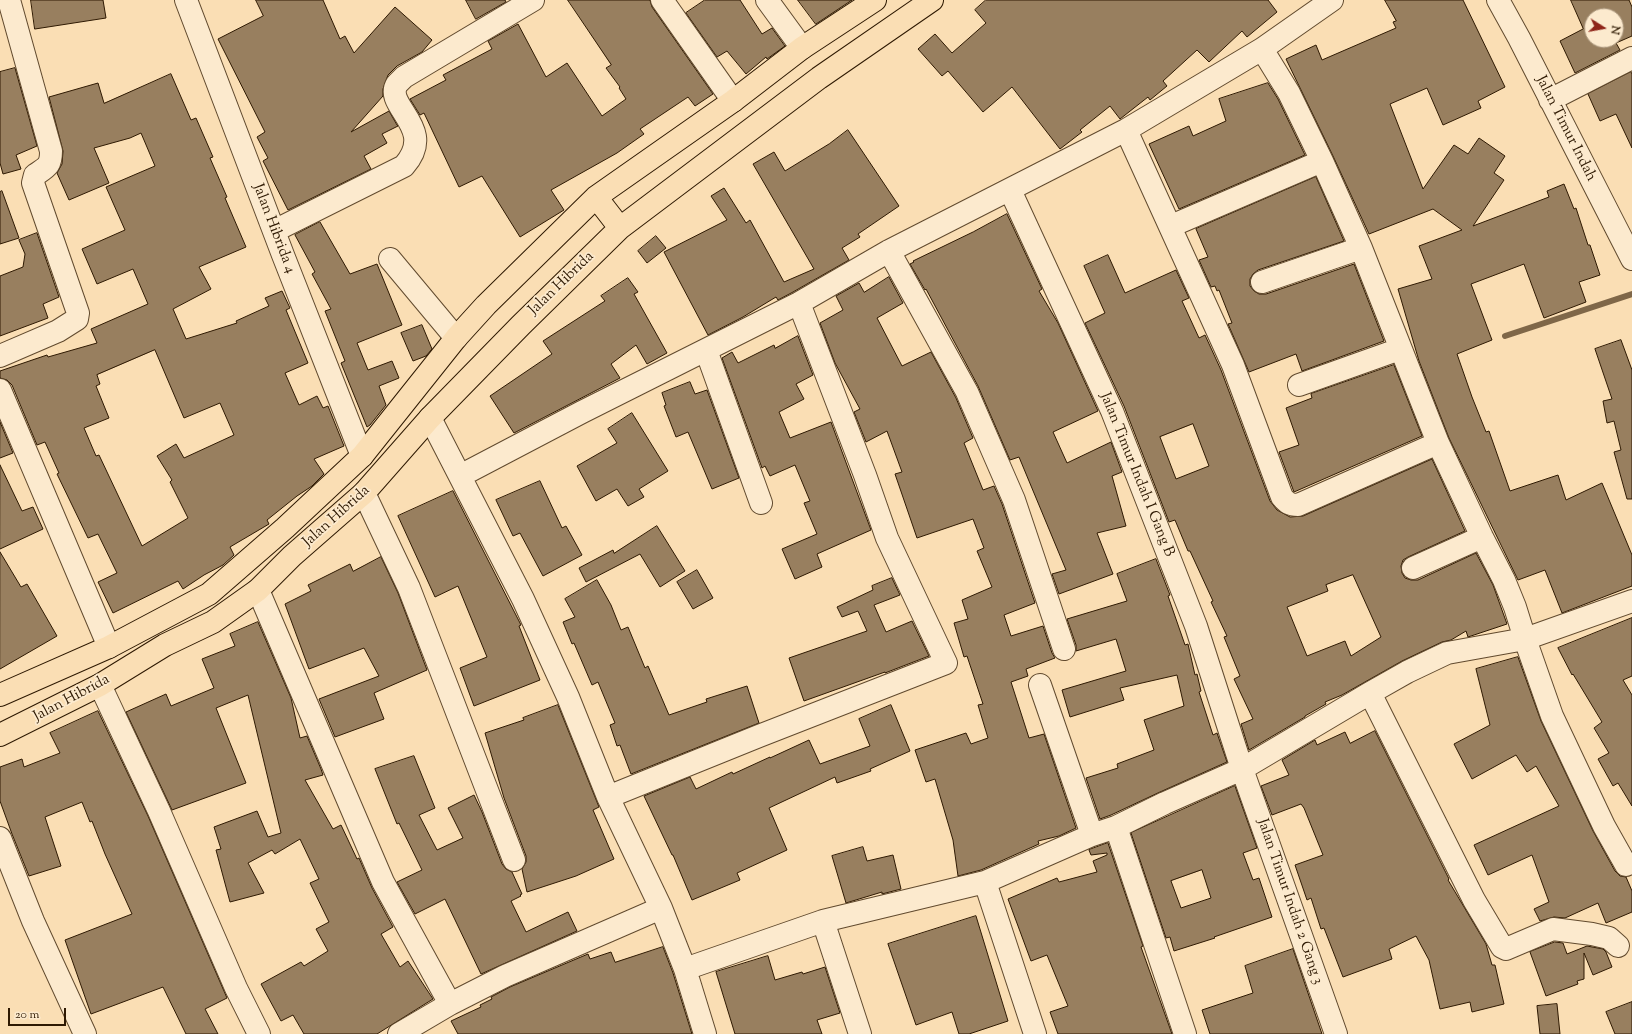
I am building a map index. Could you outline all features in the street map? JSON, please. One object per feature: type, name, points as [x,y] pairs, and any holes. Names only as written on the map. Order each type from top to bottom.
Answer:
[{"type":"main road","points":[[0,695],[109,646],[210,594],[273,539],[362,456],[456,338],[486,305],[596,197],[733,101],[802,48],[875,0]]},
{"type":"main road","name":"Jalan Hibrida","points":[[0,735],[100,685],[165,645],[213,622],[258,590],[292,556],[364,493],[430,418],[521,325],[620,228],[819,78],[932,0]]},
{"type":"main road","points":[[596,197],[620,228]]},
{"type":"street","points":[[0,356],[58,331],[77,319],[78,313],[33,183],[35,175],[47,167],[51,160],[51,151],[9,0]]},
{"type":"street","name":"Jalan Hibrida 4","points":[[186,0],[362,456]]},
{"type":"street","points":[[274,231],[404,166],[413,152],[416,134],[398,101],[395,92],[398,84],[404,77],[533,0]]},
{"type":"street","points":[[662,0],[733,101]]},
{"type":"street","points":[[767,0],[802,48]]},
{"type":"street","points":[[460,476],[799,303],[889,251],[1126,130],[1262,49],[1332,0]]},
{"type":"street","name":"Jalan Timur Indah","points":[[1498,0],[1519,38],[1630,257]]},
{"type":"street","points":[[1262,49],[1289,93],[1322,161],[1361,248],[1438,443],[1507,587],[1552,716],[1604,826],[1626,865]]},
{"type":"street","points":[[1550,100],[1632,58]]},
{"type":"street","points":[[1126,130],[1233,365],[1282,497],[1287,503],[1291,505],[1298,505],[1438,443]]},
{"type":"street","points":[[1171,226],[1322,161]]},
{"type":"street","name":"Jalan Timur Indah I Gang B","points":[[1010,190],[1112,411],[1196,626],[1242,769]]},
{"type":"street","points":[[1262,282],[1361,248]]},
{"type":"street","points":[[889,251],[967,392],[1014,500],[1064,649]]},
{"type":"street","points":[[390,258],[456,338]]},
{"type":"street","points":[[608,797],[946,663],[887,538],[865,475],[799,303]]},
{"type":"street","points":[[1299,385],[1400,349]]},
{"type":"street","points":[[706,350],[761,503]]},
{"type":"street","points":[[0,390],[109,646]]},
{"type":"street","points":[[430,418],[526,606],[568,697],[608,797],[661,908],[685,968],[705,1034]]},
{"type":"street","points":[[364,493],[409,588],[514,860]]},
{"type":"street","points":[[1412,568],[1482,537]]},
{"type":"street","points":[[258,590],[384,882],[450,1004]]},
{"type":"street","points":[[685,968],[823,921],[985,882],[1092,835],[1116,827],[1165,803],[1242,769],[1407,672],[1447,653],[1525,639],[1632,601]]},
{"type":"street","points":[[100,685],[159,811],[236,988],[259,1034]]},
{"type":"street","points":[[1040,685],[1092,835]]},
{"type":"street","points":[[1370,693],[1474,900],[1502,947],[1506,949],[1553,929],[1592,934],[1609,938],[1618,946]]},
{"type":"street","name":"Jalan Timur Indah 2 Gang 3","points":[[1242,769],[1336,1034]]},
{"type":"street","points":[[1116,827],[1185,1034]]},
{"type":"street","points":[[0,838],[33,921],[85,1034]]},
{"type":"street","points":[[985,882],[1035,1034]]},
{"type":"street","points":[[399,1034],[450,1004],[505,976],[661,908]]},
{"type":"street","points":[[823,921],[860,1034]]},
{"type":"building","points":[[31,0],[103,0],[106,18],[35,29]]},
{"type":"building","points":[[256,0],[323,0],[340,39],[345,36],[354,53],[395,7],[432,40],[422,52],[397,66],[388,75],[383,89],[383,96],[351,132],[389,111],[398,126],[382,134],[387,143],[364,156],[371,169],[288,210],[263,161],[268,158],[257,137],[265,132],[218,39],[263,16]]},
{"type":"building","points":[[466,0],[505,0],[506,2],[476,19]]},
{"type":"building","points":[[568,0],[650,0],[652,7],[713,94],[695,106],[688,97],[640,129],[644,134],[617,153],[551,190],[564,210],[520,237],[482,176],[459,187],[424,113],[420,115],[410,99],[446,80],[443,75],[492,49],[488,41],[518,24],[546,77],[567,63],[602,116],[626,99],[619,88],[620,87],[606,68],[611,65]]},
{"type":"building","points":[[705,0],[740,0],[762,34],[772,28],[785,46],[767,59],[766,57],[746,74],[727,51],[717,57],[686,13]]},
{"type":"building","points":[[798,0],[852,0],[816,24]]},
{"type":"building","points":[[986,0],[1268,0],[1277,12],[1247,37],[1242,31],[1209,62],[1197,50],[1163,81],[1167,86],[1150,100],[1148,97],[1120,119],[1110,106],[1080,130],[1082,132],[1060,149],[1012,87],[983,112],[948,71],[942,76],[918,49],[935,34],[952,53],[986,23],[975,10]]},
{"type":"building","points":[[1385,0],[1463,0],[1505,87],[1478,101],[1481,108],[1443,125],[1427,88],[1390,104],[1423,189],[1454,145],[1468,154],[1479,138],[1505,156],[1494,173],[1504,180],[1473,226],[1549,197],[1547,191],[1564,184],[1574,209],[1576,208],[1600,275],[1579,282],[1586,302],[1544,318],[1524,264],[1471,284],[1492,340],[1457,354],[1486,432],[1489,431],[1510,491],[1558,475],[1566,500],[1602,483],[1632,555],[1632,586],[1562,613],[1545,570],[1518,580],[1449,438],[1419,361],[1398,289],[1432,279],[1419,246],[1462,230],[1433,209],[1369,234],[1286,59],[1316,45],[1322,60],[1396,28],[1393,22],[1396,21]]},
{"type":"building","points":[[1571,0],[1629,0],[1632,7],[1632,36],[1624,40],[1624,8],[1584,8],[1584,48],[1619,48],[1620,50],[1575,73],[1560,41],[1583,29]]},
{"type":"building","points":[[15,68],[37,146],[16,155],[21,169],[3,174],[0,163],[0,72]]},
{"type":"building","points":[[1631,72],[1632,148],[1616,114],[1600,121],[1588,94]]},
{"type":"building","points":[[171,74],[191,120],[196,118],[213,157],[210,158],[246,247],[199,267],[211,289],[173,309],[186,339],[237,323],[236,321],[269,306],[265,298],[282,291],[290,308],[286,310],[308,363],[285,373],[299,405],[317,396],[323,408],[328,406],[344,446],[314,459],[324,474],[312,486],[267,520],[269,524],[230,547],[234,555],[223,565],[204,575],[183,589],[178,581],[113,613],[98,582],[117,573],[98,534],[88,538],[57,474],[59,473],[45,442],[37,445],[12,385],[7,380],[0,378],[0,371],[47,355],[48,357],[97,343],[91,329],[148,304],[133,269],[97,284],[82,249],[125,230],[106,187],[155,166],[141,133],[130,138],[94,148],[109,183],[69,200],[57,173],[62,164],[63,151],[49,97],[98,83],[104,103]],"holes":[[[155,350],[184,418],[220,403],[234,435],[184,458],[176,444],[157,456],[172,480],[170,482],[188,518],[142,546],[99,455],[96,456],[84,428],[109,418],[96,386],[100,384],[97,375]]]},
{"type":"building","points":[[1268,83],[1278,99],[1305,155],[1179,209],[1149,144],[1189,126],[1193,136],[1226,121],[1219,99]]},
{"type":"building","points":[[848,130],[899,206],[858,234],[860,237],[842,248],[849,260],[778,300],[776,297],[743,317],[708,335],[664,252],[727,220],[711,196],[724,188],[746,223],[750,220],[784,282],[814,269],[753,164],[774,152],[785,171],[829,144]]},
{"type":"building","points":[[1316,177],[1344,241],[1258,270],[1250,279],[1250,286],[1259,294],[1266,294],[1354,264],[1384,341],[1302,371],[1296,354],[1249,372],[1228,324],[1232,323],[1219,290],[1217,291],[1215,286],[1211,287],[1199,260],[1208,257],[1196,229]]},
{"type":"building","points":[[2,191],[19,238],[0,244],[0,192]]},
{"type":"building","points":[[1007,214],[1042,289],[1039,291],[1058,323],[1098,411],[1053,432],[1067,463],[1111,442],[1122,472],[1112,476],[1126,526],[1097,533],[1113,574],[1059,594],[1052,574],[1066,570],[1019,457],[1010,460],[978,386],[926,289],[925,290],[910,264],[914,262],[913,261]]},
{"type":"building","points":[[320,222],[350,274],[377,264],[402,325],[357,343],[368,370],[392,361],[399,378],[379,386],[386,405],[367,427],[341,363],[345,361],[325,311],[331,309],[312,274],[315,272],[295,235]]},
{"type":"building","points":[[37,233],[59,297],[43,304],[48,318],[0,336],[0,276],[23,267],[25,254],[19,240]]},
{"type":"building","points":[[656,236],[666,248],[647,263],[638,251]]},
{"type":"building","points":[[1108,255],[1125,293],[1176,270],[1189,298],[1182,301],[1199,338],[1205,335],[1221,370],[1270,501],[1277,510],[1290,517],[1303,516],[1432,459],[1465,531],[1403,560],[1401,566],[1402,573],[1405,578],[1418,580],[1476,553],[1493,585],[1507,624],[1468,637],[1466,631],[1451,640],[1442,642],[1402,661],[1342,695],[1325,702],[1326,704],[1249,750],[1241,724],[1253,719],[1234,679],[1240,676],[1224,637],[1227,636],[1211,602],[1213,601],[1190,551],[1188,551],[1175,520],[1169,522],[1124,406],[1085,323],[1105,313],[1084,266]],"holes":[[[1193,424],[1209,466],[1176,479],[1160,437]],[[1353,575],[1381,637],[1351,656],[1345,641],[1307,656],[1287,607],[1328,591],[1326,585]]]},
{"type":"building","points":[[889,277],[903,303],[877,318],[902,366],[931,352],[956,398],[973,438],[964,443],[983,490],[994,486],[1002,504],[1035,603],[1004,615],[1011,636],[1043,626],[1055,658],[1026,669],[1028,676],[1011,682],[1029,738],[1044,734],[1076,828],[1059,836],[1038,841],[1039,844],[981,870],[958,876],[953,840],[935,779],[926,782],[915,750],[966,733],[971,744],[988,738],[978,705],[983,704],[967,656],[964,657],[954,623],[968,619],[962,600],[992,587],[977,551],[984,548],[973,519],[917,538],[895,474],[902,472],[887,431],[866,442],[854,412],[860,409],[835,363],[820,323],[843,310],[836,296],[859,283],[864,292]]},
{"type":"building","points":[[628,278],[638,292],[634,294],[667,353],[647,364],[636,345],[611,364],[620,378],[514,433],[490,396],[552,354],[543,341],[605,301],[601,296]]},
{"type":"building","points":[[422,325],[432,349],[426,356],[413,361],[401,333]]},
{"type":"building","points":[[798,336],[813,375],[796,384],[804,399],[779,412],[790,438],[831,422],[871,530],[817,554],[822,567],[795,579],[782,549],[817,534],[804,503],[810,501],[795,465],[770,476],[765,466],[762,468],[722,358],[732,352],[738,363],[774,345],[775,348]]},
{"type":"building","points":[[1621,340],[1632,370],[1632,499],[1627,499],[1614,452],[1621,450],[1614,421],[1607,423],[1603,401],[1612,399],[1595,349]]},
{"type":"building","points":[[1394,365],[1422,436],[1294,492],[1279,452],[1299,445],[1286,408],[1312,398],[1311,394]]},
{"type":"building","points":[[690,382],[695,394],[707,390],[739,478],[712,489],[688,432],[676,437],[664,406],[666,405],[662,393]]},
{"type":"building","points":[[632,413],[668,471],[639,489],[644,497],[628,506],[617,489],[596,501],[577,466],[617,443],[608,429]]},
{"type":"building","points":[[0,422],[13,453],[0,458]]},
{"type":"building","points":[[0,465],[22,511],[33,507],[43,529],[0,549]]},
{"type":"building","points":[[540,481],[562,528],[566,526],[582,555],[543,576],[520,533],[513,536],[496,500]]},
{"type":"building","points":[[453,491],[521,625],[519,626],[540,680],[474,706],[460,668],[487,657],[458,586],[435,597],[398,516]]},
{"type":"building","points":[[657,526],[685,571],[660,587],[640,554],[586,582],[579,568],[613,550],[614,553]]},
{"type":"building","points":[[0,552],[21,587],[27,584],[57,636],[0,669]]},
{"type":"building","points":[[381,557],[398,593],[427,670],[374,693],[384,719],[335,737],[319,699],[379,676],[364,648],[309,669],[285,604],[311,591],[308,585],[350,564],[353,571]]},
{"type":"building","points":[[1156,559],[1170,595],[1168,596],[1185,645],[1188,644],[1195,675],[1197,674],[1201,691],[1199,692],[1213,735],[1217,733],[1227,762],[1100,819],[1086,778],[1118,768],[1117,764],[1154,750],[1144,720],[1184,706],[1177,675],[1120,688],[1124,700],[1070,717],[1062,690],[1126,671],[1116,639],[1076,651],[1076,645],[1067,619],[1127,601],[1117,574]]},
{"type":"building","points":[[697,570],[713,598],[693,609],[677,582]]},
{"type":"building","points":[[892,578],[900,595],[874,605],[886,632],[912,621],[929,656],[804,701],[789,658],[867,631],[858,611],[842,617],[837,607],[873,590],[872,586]]},
{"type":"building","points":[[597,580],[611,605],[621,630],[628,627],[645,668],[648,666],[669,715],[707,702],[706,699],[747,686],[759,723],[631,774],[620,745],[617,746],[610,725],[615,723],[598,682],[592,685],[574,643],[572,644],[563,622],[575,617],[565,599]]},
{"type":"building","points":[[1632,618],[1632,676],[1623,680],[1632,695],[1632,806],[1618,783],[1613,786],[1598,759],[1609,753],[1594,728],[1602,722],[1573,674],[1572,675],[1558,648]]},
{"type":"building","points":[[258,622],[291,698],[300,738],[307,736],[323,775],[305,780],[333,829],[341,825],[357,859],[359,858],[372,888],[393,927],[381,934],[400,967],[408,961],[433,999],[377,1034],[304,1034],[293,1015],[281,1021],[261,984],[301,962],[304,966],[328,951],[316,929],[329,922],[310,883],[319,879],[300,839],[275,854],[272,850],[248,863],[264,893],[230,902],[216,850],[221,849],[214,827],[257,811],[268,837],[281,833],[248,695],[216,708],[246,783],[172,810],[126,712],[166,694],[171,706],[214,688],[202,659],[235,646],[230,634]]},
{"type":"building","points":[[1518,657],[1541,721],[1593,831],[1615,871],[1620,876],[1626,877],[1632,891],[1632,912],[1606,923],[1598,903],[1565,918],[1554,917],[1540,921],[1534,909],[1549,902],[1532,855],[1488,875],[1474,845],[1559,806],[1536,766],[1527,772],[1516,755],[1472,779],[1454,744],[1490,725],[1476,669]]},
{"type":"building","points":[[558,705],[599,807],[593,810],[614,859],[576,876],[527,892],[522,869],[526,862],[526,856],[504,798],[485,733],[524,720],[523,718]]},
{"type":"building","points":[[891,705],[910,751],[870,769],[871,771],[837,783],[835,777],[769,808],[787,850],[737,873],[740,880],[692,900],[673,855],[644,796],[690,777],[696,789],[732,772],[733,774],[809,740],[820,764],[870,746],[859,719]]},
{"type":"building","points":[[98,711],[148,816],[227,998],[205,1009],[218,1034],[186,1034],[163,987],[91,1014],[65,940],[132,914],[92,821],[90,822],[82,802],[45,817],[61,866],[29,876],[12,834],[0,801],[0,767],[22,759],[24,767],[60,753],[50,733]]},
{"type":"building","points":[[1375,731],[1449,879],[1448,880],[1486,944],[1492,965],[1495,965],[1504,1004],[1472,1012],[1470,1002],[1440,1009],[1429,960],[1416,936],[1389,949],[1392,959],[1343,977],[1324,928],[1321,929],[1311,898],[1307,900],[1295,865],[1323,855],[1304,808],[1301,804],[1272,815],[1261,786],[1289,775],[1282,760],[1315,740],[1317,745],[1345,732],[1350,743]]},
{"type":"building","points":[[414,756],[435,808],[419,815],[437,850],[463,838],[448,808],[474,795],[502,864],[506,869],[512,872],[522,894],[511,901],[526,932],[568,912],[577,931],[481,974],[445,899],[415,914],[397,882],[422,870],[399,823],[397,824],[375,769]]},
{"type":"building","points":[[1235,786],[1257,848],[1243,853],[1253,880],[1259,878],[1272,917],[1174,951],[1170,937],[1166,938],[1131,833]],"holes":[[[1202,870],[1211,898],[1181,908],[1171,881]]]},
{"type":"building","points":[[1108,843],[1143,946],[1141,947],[1172,1034],[1058,1034],[1050,1012],[1068,1006],[1047,955],[1031,961],[1008,899],[1057,878],[1059,882],[1097,872],[1093,861],[1107,855],[1107,853],[1091,855],[1089,850]]},
{"type":"building","points":[[863,847],[867,861],[893,855],[901,889],[882,894],[882,892],[846,903],[832,856]]},
{"type":"building","points":[[976,916],[1008,1021],[969,1034],[959,1034],[952,1012],[916,1025],[888,944]]},
{"type":"building","points":[[1555,942],[1563,943],[1567,954],[1587,946],[1603,949],[1606,952],[1612,967],[1593,975],[1584,953],[1584,979],[1577,981],[1578,984],[1546,996],[1530,952]]},
{"type":"building","points":[[663,947],[673,973],[692,1034],[458,1034],[451,1021],[481,1007],[480,1005],[492,999],[491,997],[510,987],[588,954],[590,959],[611,952],[615,962]]},
{"type":"building","points":[[1293,949],[1322,1034],[1210,1034],[1202,1010],[1253,993],[1245,966]]},
{"type":"building","points":[[768,956],[775,980],[802,972],[803,974],[825,967],[840,1013],[817,1020],[822,1034],[735,1034],[716,972]]},
{"type":"building","points":[[1632,1002],[1632,1034],[1615,1034],[1606,1012]]},
{"type":"building","points":[[1557,1004],[1560,1034],[1540,1034],[1537,1006]]},
{"type":"waterway","points":[[1505,336],[1632,294]]}]
